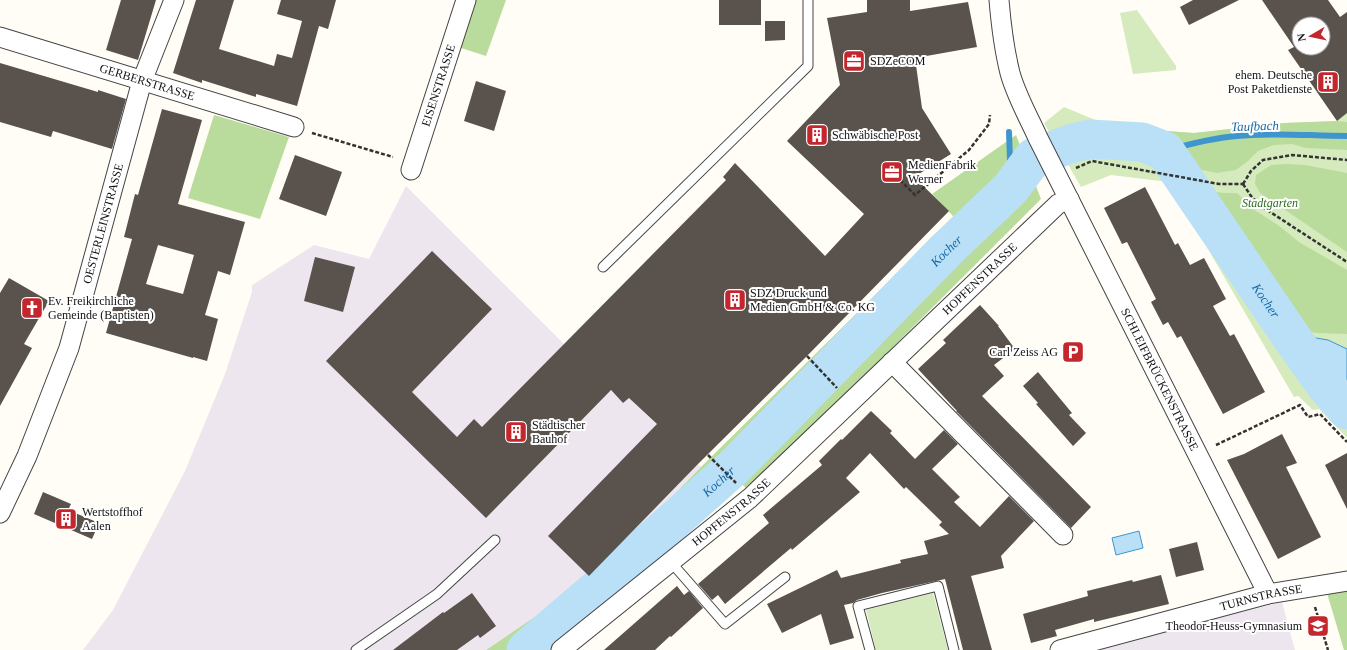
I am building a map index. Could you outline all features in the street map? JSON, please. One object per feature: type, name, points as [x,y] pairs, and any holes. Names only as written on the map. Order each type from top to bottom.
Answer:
[{"type":"street","name":"OESTERLEINSTRASSE","points":[[0,513],[27,456],[69,348],[142,81],[174,0]]},
{"type":"street","name":"EISENSTRASSE","points":[[412,166],[466,0]]},
{"type":"street","name":"SCHLEIFBRÜCKENSTRASSE","points":[[999,0],[1002,36],[1010,74],[1038,138],[1268,594]]},
{"type":"street","name":"GERBERSTRASSE","points":[[0,37],[294,127]]},
{"type":"street","name":"HOPFENSTRASSE","points":[[561,650],[750,498],[1058,204],[1069,199]]},
{"type":"street","points":[[892,362],[1063,535]]},
{"type":"street","name":"TURNSTRASSE","points":[[1060,650],[1268,594],[1347,581]]},
{"type":"lane","points":[[603,267],[808,66],[808,0]]},
{"type":"lane","points":[[356,650],[436,594],[495,540]]},
{"type":"lane","points":[[670,561],[725,624],[785,577]]},
{"type":"lane","points":[[870,650],[858,606],[938,586],[954,650]]},
{"type":"path","points":[[900,180],[915,195],[969,150],[989,124],[990,115]]},
{"type":"path","points":[[294,127],[412,166]]},
{"type":"path","points":[[1243,184],[1251,171],[1263,160],[1292,155],[1347,160]]},
{"type":"path","points":[[1054,171],[1092,161],[1219,184],[1243,184]]},
{"type":"path","points":[[1243,184],[1251,196],[1261,206],[1347,262]]},
{"type":"path","points":[[807,356],[841,392]]},
{"type":"path","points":[[1198,454],[1300,405],[1308,417],[1320,414],[1347,442]]},
{"type":"path","points":[[708,455],[737,484]]},
{"type":"path","points":[[1309,587],[1328,650]]},
{"type":"shaded area","name":"Städtischer Bauhof","points":[[406,186],[623,403],[629,398],[701,467],[592,578],[486,650],[83,650],[113,610],[185,471],[225,374],[252,292],[252,285],[314,245],[369,259]]},
{"type":"shaded area","points":[[1282,602],[1295,650],[1088,650]]},
{"type":"green space","points":[[473,0],[506,0],[486,56],[458,47]]},
{"type":"green space","points":[[1137,10],[1176,66],[1176,70],[1133,74],[1120,13]]},
{"type":"green space","name":"Stadtgarten","points":[[1064,107],[1105,124],[1194,133],[1284,123],[1336,121],[1347,113],[1347,438],[1319,409],[1313,410],[1298,396],[1294,397],[1169,182],[1111,175],[1081,187],[1044,123]]},
{"type":"green space","points":[[214,115],[289,137],[260,219],[188,198]]},
{"type":"green space","points":[[1347,122],[1347,150],[1306,148],[1292,144],[1274,145],[1258,151],[1236,170],[1217,173],[1193,168],[1178,153],[1166,131],[1194,133],[1284,123]]},
{"type":"green space","points":[[1016,135],[1041,199],[879,361],[746,488],[722,466],[644,540],[511,650],[486,650],[592,578],[701,467],[954,217],[932,194]]},
{"type":"green space","points":[[1271,165],[1305,165],[1347,173],[1347,252],[1260,193],[1255,184],[1256,175]]},
{"type":"green space","points":[[1205,187],[1216,192],[1237,193],[1253,209],[1278,225],[1299,242],[1347,270],[1347,334],[1317,333],[1297,330],[1289,312],[1261,276],[1245,251],[1229,234],[1206,201],[1202,191]]},
{"type":"green space","points":[[1347,587],[1347,650],[1344,650],[1326,590]]},
{"type":"green space","points":[[933,593],[948,650],[876,650],[866,610]]},
{"type":"water","points":[[1304,336],[1328,340],[1347,349],[1347,410],[1326,385],[1292,338]]},
{"type":"water","points":[[1139,531],[1143,548],[1116,555],[1112,538]]},
{"type":"building","points":[[121,0],[156,0],[138,60],[106,50]]},
{"type":"building","points":[[196,0],[234,0],[219,49],[274,66],[277,54],[292,58],[302,21],[277,14],[281,0],[336,0],[328,29],[319,26],[297,106],[256,94],[256,97],[202,80],[202,83],[173,73]]},
{"type":"building","points":[[719,0],[761,0],[761,25],[719,25]]},
{"type":"building","points":[[867,0],[910,0],[910,11],[968,2],[977,47],[915,58],[922,108],[951,154],[914,177],[949,211],[589,576],[548,536],[657,424],[629,398],[623,403],[611,390],[486,518],[326,361],[432,251],[492,309],[412,392],[457,437],[474,419],[482,427],[726,180],[723,177],[735,163],[825,256],[864,214],[787,141],[840,85],[827,18],[867,12]]},
{"type":"building","points":[[1193,0],[1239,0],[1189,25],[1180,7]]},
{"type":"building","name":"ehem. Deutsche Post Paketdienste","points":[[1262,0],[1328,0],[1340,17],[1347,12],[1347,113],[1337,121],[1292,56],[1331,56],[1331,16],[1291,16],[1291,43]]},
{"type":"building","points":[[765,21],[785,21],[785,40],[765,41]]},
{"type":"building","points":[[0,63],[126,99],[112,149],[53,131],[51,137],[0,122]]},
{"type":"building","points":[[476,81],[506,91],[494,131],[464,121]]},
{"type":"building","points":[[162,109],[202,120],[178,204],[245,222],[230,275],[218,271],[205,315],[218,319],[207,361],[106,333],[132,239],[124,237],[135,194],[138,195]],"holes":[[[158,245],[194,255],[183,294],[146,284]]]},
{"type":"building","points":[[295,155],[342,172],[326,216],[279,199]]},
{"type":"building","points":[[1145,187],[1175,245],[1178,243],[1190,265],[1204,258],[1226,299],[1213,306],[1230,336],[1234,334],[1265,392],[1223,414],[1181,336],[1177,338],[1168,322],[1163,325],[1151,302],[1156,299],[1127,242],[1122,244],[1104,208]]},
{"type":"building","points":[[315,257],[355,267],[343,312],[304,301]]},
{"type":"building","points":[[9,278],[49,301],[24,344],[32,348],[0,406],[0,293]]},
{"type":"building","points":[[980,305],[999,326],[1015,349],[994,365],[1004,376],[982,396],[1091,507],[1071,528],[956,411],[918,369],[946,343],[943,340]]},
{"type":"building","points":[[1038,372],[1072,413],[1069,415],[1086,433],[1073,446],[1036,404],[1038,403],[1023,386]]},
{"type":"building","points":[[871,411],[892,431],[890,433],[915,459],[944,430],[958,444],[932,469],[960,497],[954,502],[980,527],[1009,496],[1034,521],[1001,556],[1004,568],[971,576],[992,650],[963,650],[945,579],[882,593],[844,605],[854,638],[830,645],[821,614],[782,633],[767,604],[837,570],[841,578],[901,563],[900,560],[928,554],[924,541],[949,534],[939,525],[942,522],[906,487],[904,489],[870,453],[846,478],[860,492],[792,550],[791,548],[725,604],[718,595],[712,600],[698,584],[769,523],[763,515],[822,465],[819,461]]},
{"type":"building","points":[[1282,434],[1297,463],[1286,467],[1321,537],[1278,559],[1227,460],[1244,454]]},
{"type":"building","points":[[1347,453],[1347,509],[1325,465]]},
{"type":"building","name":"Wertstoffhof Aalen","points":[[43,492],[71,504],[68,510],[99,523],[92,539],[34,514]]},
{"type":"building","points":[[1197,542],[1204,570],[1176,577],[1169,549]]},
{"type":"building","points":[[1161,575],[1169,604],[1094,622],[1094,619],[1055,630],[1057,636],[1031,643],[1023,614],[1088,596],[1087,591],[1132,580],[1133,582]]},
{"type":"building","points":[[677,586],[684,595],[689,591],[703,608],[671,637],[670,636],[655,650],[604,650]]},
{"type":"building","points":[[472,593],[496,626],[480,638],[478,635],[457,650],[393,650],[443,612],[444,613]]},
{"type":"waterway","points":[[1009,132],[1011,188]]},
{"type":"waterway","name":"Taufbach","points":[[1165,151],[1210,140],[1250,135],[1278,134],[1347,136]]},
{"type":"waterway","name":"Kocher","points":[[526,650],[735,466],[946,250],[1011,188],[1034,157],[1073,143],[1090,139],[1142,142],[1165,151],[1292,338],[1326,386],[1347,410]]},
{"type":"place","name":"SDZeCOM","points":[[854,61]]},
{"type":"place","name":"ehem. Deutsche Post Paketdienste","points":[[1328,82]]},
{"type":"place","name":"Schwäbische Post","points":[[817,135]]},
{"type":"place","name":"MedienFabrik Werner","points":[[892,172]]},
{"type":"place","name":"SDZ Druck und Medien GmbH & Co. KG","points":[[735,300]]},
{"type":"place","name":"Ev. Freikirchliche Gemeinde (Baptisten)","points":[[32,308]]},
{"type":"place","name":"Carl Zeiss AG","points":[[1073,352]]},
{"type":"place","name":"Städtischer Bauhof","points":[[516,432]]},
{"type":"place","name":"Wertstoffhof Aalen","points":[[66,519]]},
{"type":"place","name":"Theodor-Heuss-Gymnasium","points":[[1318,626]]}]
